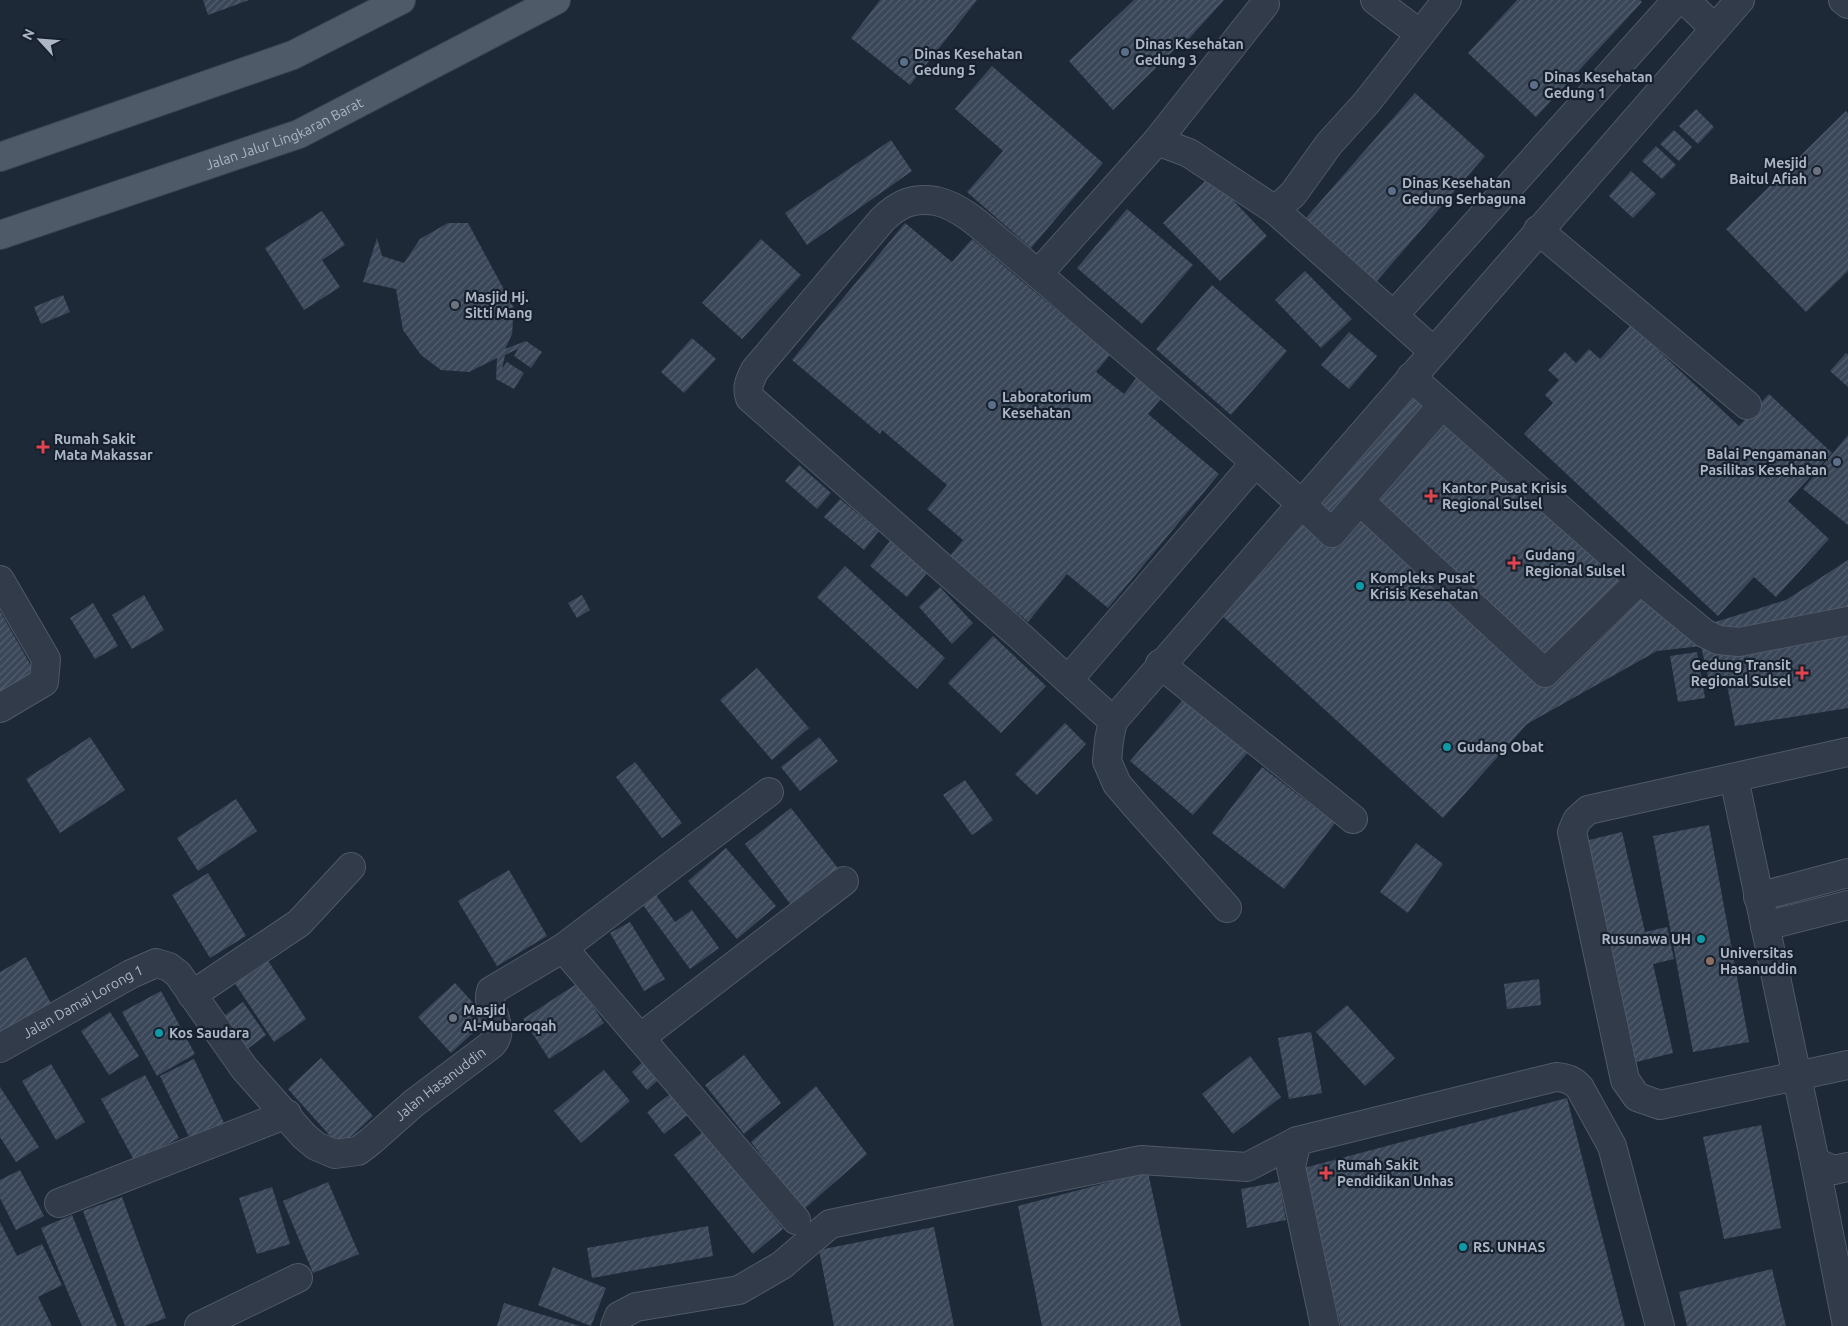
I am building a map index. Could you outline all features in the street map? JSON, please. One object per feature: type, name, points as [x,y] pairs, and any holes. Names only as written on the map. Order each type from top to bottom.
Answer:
[{"type":"main road","points":[[0,157],[294,55],[401,0]]},
{"type":"main road","name":"Jalan Jalur Lingkaran Barat","points":[[0,235],[299,134],[556,0]]},
{"type":"street","points":[[1375,0],[1420,34]]},
{"type":"street","points":[[1275,210],[1293,194],[1329,144],[1367,102],[1447,0]]},
{"type":"street","points":[[1394,315],[1677,0]]},
{"type":"street","points":[[1685,0],[1714,28]]},
{"type":"street","points":[[1228,908],[1117,784],[1107,761],[1113,721],[1160,664],[1740,0]]},
{"type":"street","points":[[1844,0],[1848,4]]},
{"type":"street","points":[[1038,274],[1157,141],[1265,4]]},
{"type":"street","points":[[1157,141],[1189,153],[1275,210],[1433,351]]},
{"type":"street","points":[[1113,721],[750,398],[748,391],[749,381],[755,370],[894,208],[909,201],[922,200],[937,202],[970,218],[1038,274],[1255,463],[1332,534],[1442,405]]},
{"type":"street","points":[[1538,230],[1748,405]]},
{"type":"street","points":[[1411,377],[1640,580],[1696,627],[1718,640],[1739,642],[1848,621]]},
{"type":"street","points":[[1068,680],[1255,463]]},
{"type":"street","points":[[1360,501],[1545,673],[1640,580]]},
{"type":"street","points":[[0,580],[46,659],[44,682],[0,708]]},
{"type":"street","points":[[1160,664],[1353,819]]},
{"type":"street","points":[[1848,752],[1588,810],[1577,820],[1572,832],[1625,1080],[1637,1097],[1660,1105],[1848,1065]]},
{"type":"street","points":[[1734,778],[1796,1077],[1832,1167],[1848,1236]]},
{"type":"street","points":[[769,792],[563,948],[796,1220]]},
{"type":"street","points":[[192,995],[299,923],[351,867]]},
{"type":"street","points":[[1758,896],[1848,873]]},
{"type":"street","points":[[640,1038],[844,881]]},
{"type":"street","points":[[1765,926],[1848,905]]},
{"type":"street","name":"Jalan Hasanuddin","points":[[168,966],[178,974],[244,1068],[279,1108],[287,1114],[304,1136],[322,1149],[335,1154],[358,1150],[371,1141],[414,1103],[495,1042],[498,1032],[490,997],[493,989],[563,948]]},
{"type":"street","name":"Jalan Damai Lorong 1","points":[[0,1048],[151,964],[162,963],[168,966]]},
{"type":"street","points":[[615,1326],[619,1316],[636,1307],[739,1290],[782,1265],[830,1224],[1141,1160],[1247,1167],[1297,1142],[1556,1077],[1566,1078],[1575,1082],[1580,1088],[1612,1146],[1660,1326]]},
{"type":"street","points":[[60,1203],[287,1114]]},
{"type":"street","points":[[1297,1142],[1291,1167],[1325,1326]]},
{"type":"street","points":[[1832,1167],[1847,1326]]},
{"type":"street","points":[[199,1326],[298,1278]]},
{"type":"building","points":[[203,0],[249,0],[208,15]]},
{"type":"building","name":"Dinas Kesehatan Gedung 5","points":[[880,0],[977,0],[910,85],[851,38]]},
{"type":"building","name":"Dinas Kesehatan Gedung 3","points":[[1134,0],[1224,0],[1186,42],[1184,40],[1113,110],[1069,61]]},
{"type":"building","name":"Dinas Kesehatan Gedung 1","points":[[1517,0],[1640,0],[1642,2],[1536,117],[1468,53]]},
{"type":"building","points":[[992,66],[1103,163],[1031,248],[967,192],[1003,151],[955,109]]},
{"type":"building","name":"Dinas Kesehatan Gedung Serbaguna","points":[[1415,93],[1485,156],[1370,289],[1299,226]]},
{"type":"building","points":[[1696,109],[1714,127],[1698,144],[1679,126]]},
{"type":"building","name":"Mesjid Baitul Afiah","points":[[1846,111],[1848,113],[1848,271],[1806,312],[1726,229]]},
{"type":"building","points":[[1674,130],[1692,147],[1679,161],[1660,144]]},
{"type":"building","points":[[891,140],[912,171],[807,245],[785,213]]},
{"type":"building","points":[[1656,146],[1676,165],[1662,179],[1642,161]]},
{"type":"building","points":[[1631,171],[1656,194],[1633,218],[1609,196]]},
{"type":"building","points":[[1210,176],[1267,236],[1220,281],[1163,223]]},
{"type":"building","points":[[1127,209],[1193,265],[1142,324],[1077,268]]},
{"type":"building","points":[[322,211],[345,245],[322,260],[340,287],[304,310],[265,248]]},
{"type":"building","name":"Masjid Hj. Sitti Mang","points":[[448,223],[468,223],[514,308],[512,334],[505,349],[526,341],[542,352],[531,368],[514,356],[518,349],[505,355],[502,369],[507,362],[524,373],[514,389],[496,379],[497,358],[469,372],[441,370],[421,355],[403,330],[396,289],[363,282],[377,238],[382,256],[404,263],[420,239]]},
{"type":"building","name":"Laboratorium Kesehatan","points":[[905,223],[952,262],[972,239],[1072,323],[1076,319],[1113,351],[1096,372],[1124,394],[1140,373],[1165,394],[1148,414],[1219,474],[1108,608],[1067,574],[1028,622],[950,556],[963,540],[927,509],[947,485],[882,430],[880,434],[792,360]]},
{"type":"building","points":[[761,239],[801,275],[742,339],[702,303]]},
{"type":"building","points":[[1305,271],[1352,319],[1321,348],[1275,300]]},
{"type":"building","points":[[1212,285],[1287,351],[1231,415],[1156,349]]},
{"type":"building","points":[[63,295],[70,312],[41,324],[34,307]]},
{"type":"building","points":[[1631,325],[1739,426],[1769,394],[1832,453],[1788,501],[1829,539],[1776,597],[1754,577],[1718,616],[1524,434],[1553,403],[1545,395],[1559,380],[1548,370],[1565,352],[1576,363],[1589,349],[1600,359]]},
{"type":"building","points":[[1349,332],[1377,356],[1349,389],[1321,365]]},
{"type":"building","points":[[692,338],[716,359],[684,393],[661,372]]},
{"type":"building","points":[[1846,353],[1848,354],[1848,387],[1830,371]]},
{"type":"building","name":"Kompleks Pusat Krisis Kesehatan","points":[[1411,392],[1709,624],[1786,600],[1848,560],[1848,708],[1735,726],[1727,685],[1710,686],[1701,646],[1657,651],[1527,724],[1443,818],[1218,612]]},
{"type":"building","name":"Balai Pengamanan Pasilitas Kesehatan","points":[[1848,435],[1848,525],[1803,489]]},
{"type":"building","points":[[799,465],[831,493],[817,509],[785,481]]},
{"type":"building","points":[[840,499],[879,531],[864,550],[824,517]]},
{"type":"building","points":[[890,541],[927,573],[907,597],[870,566]]},
{"type":"building","points":[[845,566],[945,658],[917,689],[817,597]]},
{"type":"building","points":[[940,587],[973,623],[952,644],[919,607]]},
{"type":"building","points":[[144,595],[164,630],[132,649],[112,615]]},
{"type":"building","points":[[582,595],[590,610],[577,618],[568,603]]},
{"type":"building","points":[[93,603],[118,646],[95,659],[70,618]]},
{"type":"building","points":[[0,611],[38,678],[0,701]]},
{"type":"building","points":[[993,636],[1046,686],[1001,733],[948,683]]},
{"type":"building","points":[[1697,652],[1705,698],[1678,702],[1670,656]]},
{"type":"building","points":[[757,668],[809,728],[772,760],[720,700]]},
{"type":"building","points":[[1187,695],[1250,750],[1193,815],[1130,761]]},
{"type":"building","points":[[1065,723],[1086,744],[1037,795],[1015,774]]},
{"type":"building","points":[[90,737],[125,790],[60,833],[26,779]]},
{"type":"building","points":[[819,737],[838,761],[800,791],[781,767]]},
{"type":"building","points":[[635,762],[682,823],[662,838],[616,777]]},
{"type":"building","points":[[1262,767],[1335,823],[1284,889],[1212,833]]},
{"type":"building","points":[[965,780],[993,820],[972,835],[943,795]]},
{"type":"building","points":[[236,799],[257,831],[198,871],[177,838]]},
{"type":"building","points":[[791,808],[844,876],[797,913],[745,844]]},
{"type":"building","name":"Rusunawa UH","points":[[1709,825],[1749,1042],[1693,1052],[1653,836]]},
{"type":"building","name":"Rusunawa UH","points":[[1622,832],[1645,932],[1667,927],[1674,959],[1653,964],[1673,1053],[1632,1063],[1581,842]]},
{"type":"building","points":[[1416,843],[1443,864],[1408,913],[1380,892]]},
{"type":"building","points":[[726,848],[776,906],[737,939],[688,881]]},
{"type":"building","points":[[509,870],[547,936],[497,966],[458,901]]},
{"type":"building","points":[[208,873],[246,936],[210,958],[172,895]]},
{"type":"building","points":[[656,895],[675,922],[692,910],[719,948],[690,969],[643,905]]},
{"type":"building","points":[[630,922],[665,979],[644,991],[610,933]]},
{"type":"building","points":[[263,953],[306,1019],[274,1042],[230,976]]},
{"type":"building","points":[[26,957],[54,1009],[0,1038],[0,972]]},
{"type":"building","points":[[1539,979],[1541,1005],[1507,1009],[1504,984]]},
{"type":"building","name":"Masjid Al-Mubaroqah","points":[[455,983],[488,1019],[451,1053],[418,1017]]},
{"type":"building","points":[[578,983],[604,1023],[549,1059],[523,1019]]},
{"type":"building","name":"Kos Saudara","points":[[161,991],[195,1054],[157,1076],[122,1012]]},
{"type":"building","points":[[243,1002],[266,1035],[241,1054],[217,1021]]},
{"type":"building","points":[[1347,1005],[1395,1058],[1365,1086],[1316,1032]]},
{"type":"building","points":[[110,1012],[139,1056],[109,1075],[81,1031]]},
{"type":"building","points":[[1311,1032],[1322,1093],[1289,1099],[1278,1038]]},
{"type":"building","points":[[744,1055],[781,1103],[744,1134],[705,1085]]},
{"type":"building","points":[[649,1056],[665,1074],[647,1090],[632,1072]]},
{"type":"building","points":[[1250,1056],[1281,1097],[1233,1134],[1202,1094]]},
{"type":"building","points":[[321,1058],[373,1116],[340,1147],[288,1089]]},
{"type":"building","points":[[194,1059],[225,1125],[191,1141],[160,1076]]},
{"type":"building","points":[[51,1064],[85,1122],[56,1140],[22,1081]]},
{"type":"building","points":[[604,1070],[630,1101],[581,1143],[554,1111]]},
{"type":"building","points":[[145,1075],[179,1138],[135,1162],[101,1099]]},
{"type":"building","points":[[816,1086],[867,1154],[803,1210],[751,1142]]},
{"type":"building","points":[[0,1087],[39,1147],[16,1162],[0,1137]]},
{"type":"building","points":[[678,1088],[695,1109],[664,1134],[647,1112]]},
{"type":"building","name":"RS. UNHAS","points":[[1567,1098],[1625,1326],[1341,1326],[1300,1169]]},
{"type":"building","points":[[1761,1125],[1781,1228],[1724,1239],[1703,1137]]},
{"type":"building","points":[[704,1131],[783,1229],[753,1254],[674,1155]]},
{"type":"building","points":[[20,1170],[44,1216],[16,1230],[0,1198],[0,1180]]},
{"type":"building","points":[[1148,1172],[1181,1326],[1042,1326],[1018,1206]]},
{"type":"building","points":[[328,1182],[359,1254],[313,1273],[283,1201]]},
{"type":"building","points":[[1279,1182],[1286,1220],[1247,1228],[1241,1189]]},
{"type":"building","points":[[272,1187],[290,1244],[257,1254],[239,1198]]},
{"type":"building","points":[[122,1197],[166,1318],[144,1326],[125,1326],[83,1211]]},
{"type":"building","points":[[72,1215],[117,1326],[82,1326],[41,1228]]},
{"type":"building","points":[[0,1222],[17,1256],[42,1244],[62,1285],[38,1297],[52,1326],[0,1326]]},
{"type":"building","points":[[708,1226],[713,1256],[592,1278],[587,1248]]},
{"type":"building","points":[[934,1227],[954,1326],[834,1326],[819,1250]]},
{"type":"building","points":[[553,1267],[606,1288],[591,1326],[538,1305]]},
{"type":"building","points":[[1772,1269],[1786,1326],[1687,1326],[1679,1292]]},
{"type":"building","points":[[504,1303],[580,1326],[497,1326]]},
{"type":"place","name":"Dinas Kesehatan Gedung 3","points":[[1125,52]]},
{"type":"place","name":"Dinas Kesehatan Gedung 5","points":[[904,62]]},
{"type":"place","name":"Dinas Kesehatan Gedung 1","points":[[1534,85]]},
{"type":"place","name":"Mesjid Baitul Afiah","points":[[1817,171]]},
{"type":"place","name":"Dinas Kesehatan Gedung Serbaguna","points":[[1392,191]]},
{"type":"place","name":"Masjid Hj. Sitti Mang","points":[[455,305]]},
{"type":"place","name":"Laboratorium Kesehatan","points":[[992,405]]},
{"type":"place","name":"Rumah Sakit Mata Makassar","points":[[43,447]]},
{"type":"place","name":"Balai Pengamanan Pasilitas Kesehatan","points":[[1837,462]]},
{"type":"place","name":"Kantor Pusat Krisis Regional Sulsel","points":[[1431,496]]},
{"type":"place","name":"Gudang Regional Sulsel","points":[[1514,563]]},
{"type":"place","name":"Kompleks Pusat Krisis Kesehatan","points":[[1360,586]]},
{"type":"place","name":"Gedung Transit Regional Sulsel","points":[[1802,673]]},
{"type":"place","name":"Gudang Obat","points":[[1447,747]]},
{"type":"place","name":"Rusunawa UH","points":[[1701,939]]},
{"type":"place","name":"Universitas Hasanuddin","points":[[1710,961]]},
{"type":"place","name":"Masjid Al-Mubaroqah","points":[[453,1018]]},
{"type":"place","name":"Kos Saudara","points":[[159,1033]]},
{"type":"place","name":"Rumah Sakit Pendidikan Unhas","points":[[1326,1173]]},
{"type":"place","name":"RS. UNHAS","points":[[1463,1247]]}]
